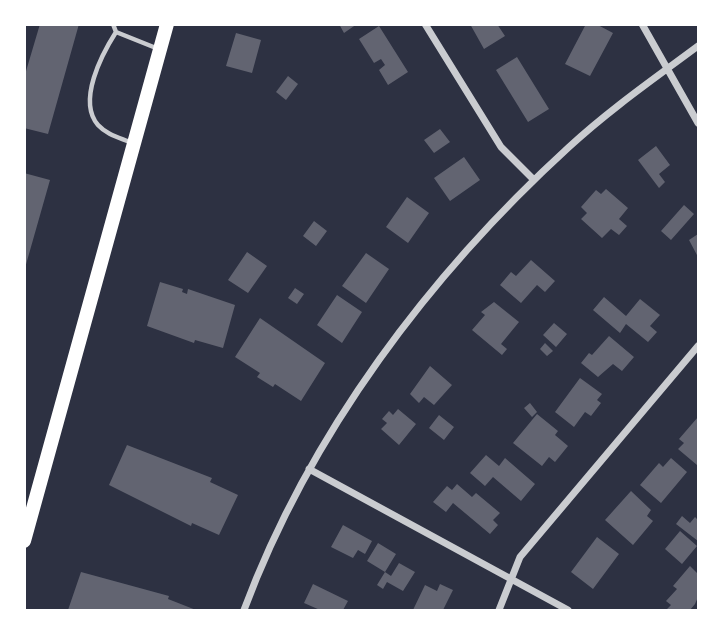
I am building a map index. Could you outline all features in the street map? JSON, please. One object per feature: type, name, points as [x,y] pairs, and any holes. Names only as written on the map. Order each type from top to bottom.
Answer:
[{"type":"main road","points":[[24,541],[167,24]]},
{"type":"street","points":[[425,24],[500,147],[534,180]]},
{"type":"street","points":[[642,24],[698,123]]},
{"type":"street","points":[[244,611],[309,469],[354,396],[405,322],[534,180],[572,145],[698,46]]},
{"type":"street","points":[[499,611],[520,557],[698,346]]},
{"type":"street","points":[[309,469],[568,611]]},
{"type":"lane","points":[[113,24],[116,32],[160,49]]},
{"type":"lane","points":[[116,32],[98,66],[90,110],[98,125],[134,144]]},
{"type":"building","points":[[40,24],[79,24],[48,134],[24,128],[24,78]]},
{"type":"building","points":[[339,24],[357,24],[344,33]]},
{"type":"building","points":[[470,24],[497,24],[505,36],[484,49]]},
{"type":"building","points":[[586,24],[596,24],[613,33],[590,76],[565,64]]},
{"type":"building","points":[[379,26],[408,72],[388,85],[379,70],[385,65],[381,59],[374,63],[359,39]]},
{"type":"building","points":[[236,33],[261,40],[252,73],[226,66]]},
{"type":"building","points":[[517,57],[549,109],[528,122],[496,70]]},
{"type":"building","points":[[288,76],[298,84],[286,100],[276,92]]},
{"type":"building","points":[[440,129],[450,142],[434,153],[424,140]]},
{"type":"building","points":[[656,146],[670,165],[659,174],[665,182],[659,188],[638,160]]},
{"type":"building","points":[[464,157],[480,180],[450,201],[434,178]]},
{"type":"building","points":[[24,173],[50,180],[25,268],[24,268]]},
{"type":"building","points":[[606,189],[628,208],[619,219],[627,226],[619,235],[611,229],[602,238],[581,219],[587,213],[581,207],[596,190],[601,194]]},
{"type":"building","points":[[407,197],[429,213],[408,243],[386,227]]},
{"type":"building","points":[[684,205],[694,214],[671,240],[661,231]]},
{"type":"building","points":[[314,221],[327,231],[316,246],[303,236]]},
{"type":"building","points":[[698,234],[698,257],[689,240]]},
{"type":"building","points":[[247,252],[267,266],[248,293],[228,280]]},
{"type":"building","points":[[366,253],[389,269],[366,303],[342,286]]},
{"type":"building","points":[[531,260],[555,281],[545,292],[537,285],[521,303],[500,285],[511,272],[516,276]]},
{"type":"building","points":[[160,282],[183,289],[182,292],[187,294],[188,289],[235,305],[223,348],[195,340],[194,343],[147,326]]},
{"type":"building","points":[[295,288],[304,294],[297,304],[288,298]]},
{"type":"building","points":[[337,295],[362,312],[342,343],[317,325]]},
{"type":"building","points":[[604,297],[626,316],[640,299],[660,315],[650,326],[657,332],[648,342],[626,324],[620,333],[593,310]]},
{"type":"building","points":[[494,302],[519,322],[501,344],[507,349],[502,355],[472,330],[485,315],[481,312]]},
{"type":"building","points":[[260,318],[325,363],[301,401],[275,384],[273,387],[257,377],[260,373],[235,357]]},
{"type":"building","points":[[554,323],[567,334],[556,347],[543,335]]},
{"type":"building","points":[[609,336],[634,357],[622,371],[613,364],[598,377],[581,363]]},
{"type":"building","points":[[545,343],[553,351],[547,356],[540,349]]},
{"type":"building","points":[[430,366],[452,385],[434,405],[424,397],[419,403],[410,394]]},
{"type":"building","points":[[580,378],[602,394],[597,400],[601,403],[591,416],[585,412],[574,427],[555,412]]},
{"type":"building","points":[[530,403],[537,412],[532,417],[524,408]]},
{"type":"building","points":[[398,409],[416,424],[399,445],[381,429],[387,423],[382,419],[389,411],[393,415]]},
{"type":"building","points":[[537,414],[558,431],[555,435],[568,446],[555,462],[549,457],[542,466],[513,443]]},
{"type":"building","points":[[439,415],[454,427],[444,440],[429,428]]},
{"type":"building","points":[[698,417],[697,465],[678,449],[684,443],[679,439]]},
{"type":"building","points":[[127,445],[212,478],[210,482],[238,495],[219,535],[192,523],[191,526],[109,485]]},
{"type":"building","points":[[486,455],[499,466],[505,458],[535,484],[521,501],[493,477],[485,486],[470,473]]},
{"type":"building","points":[[671,458],[687,472],[661,503],[640,485],[659,463],[663,467]]},
{"type":"building","points":[[457,484],[472,497],[476,493],[500,513],[493,520],[498,525],[490,534],[453,503],[446,512],[433,502],[447,486],[452,490]]},
{"type":"building","points":[[631,491],[651,510],[647,516],[653,521],[633,545],[605,520]]},
{"type":"building","points":[[682,516],[690,523],[695,517],[698,520],[698,541],[676,524]]},
{"type":"building","points":[[343,525],[372,541],[365,554],[358,550],[353,558],[331,547]]},
{"type":"building","points":[[680,531],[697,546],[682,564],[665,549]]},
{"type":"building","points":[[597,537],[619,554],[593,589],[571,572]]},
{"type":"building","points":[[378,543],[396,554],[385,572],[367,561]]},
{"type":"building","points":[[399,563],[415,572],[403,591],[387,582],[383,589],[377,585],[385,572],[391,576]]},
{"type":"building","points":[[690,566],[698,574],[698,597],[695,604],[690,610],[666,610],[671,605],[666,601],[677,589],[673,586]]},
{"type":"building","points":[[81,572],[169,596],[168,599],[196,610],[68,610]]},
{"type":"building","points":[[313,584],[348,601],[343,610],[320,610],[304,603]]},
{"type":"building","points":[[440,584],[453,590],[443,610],[413,610],[425,585],[437,591]]}]
